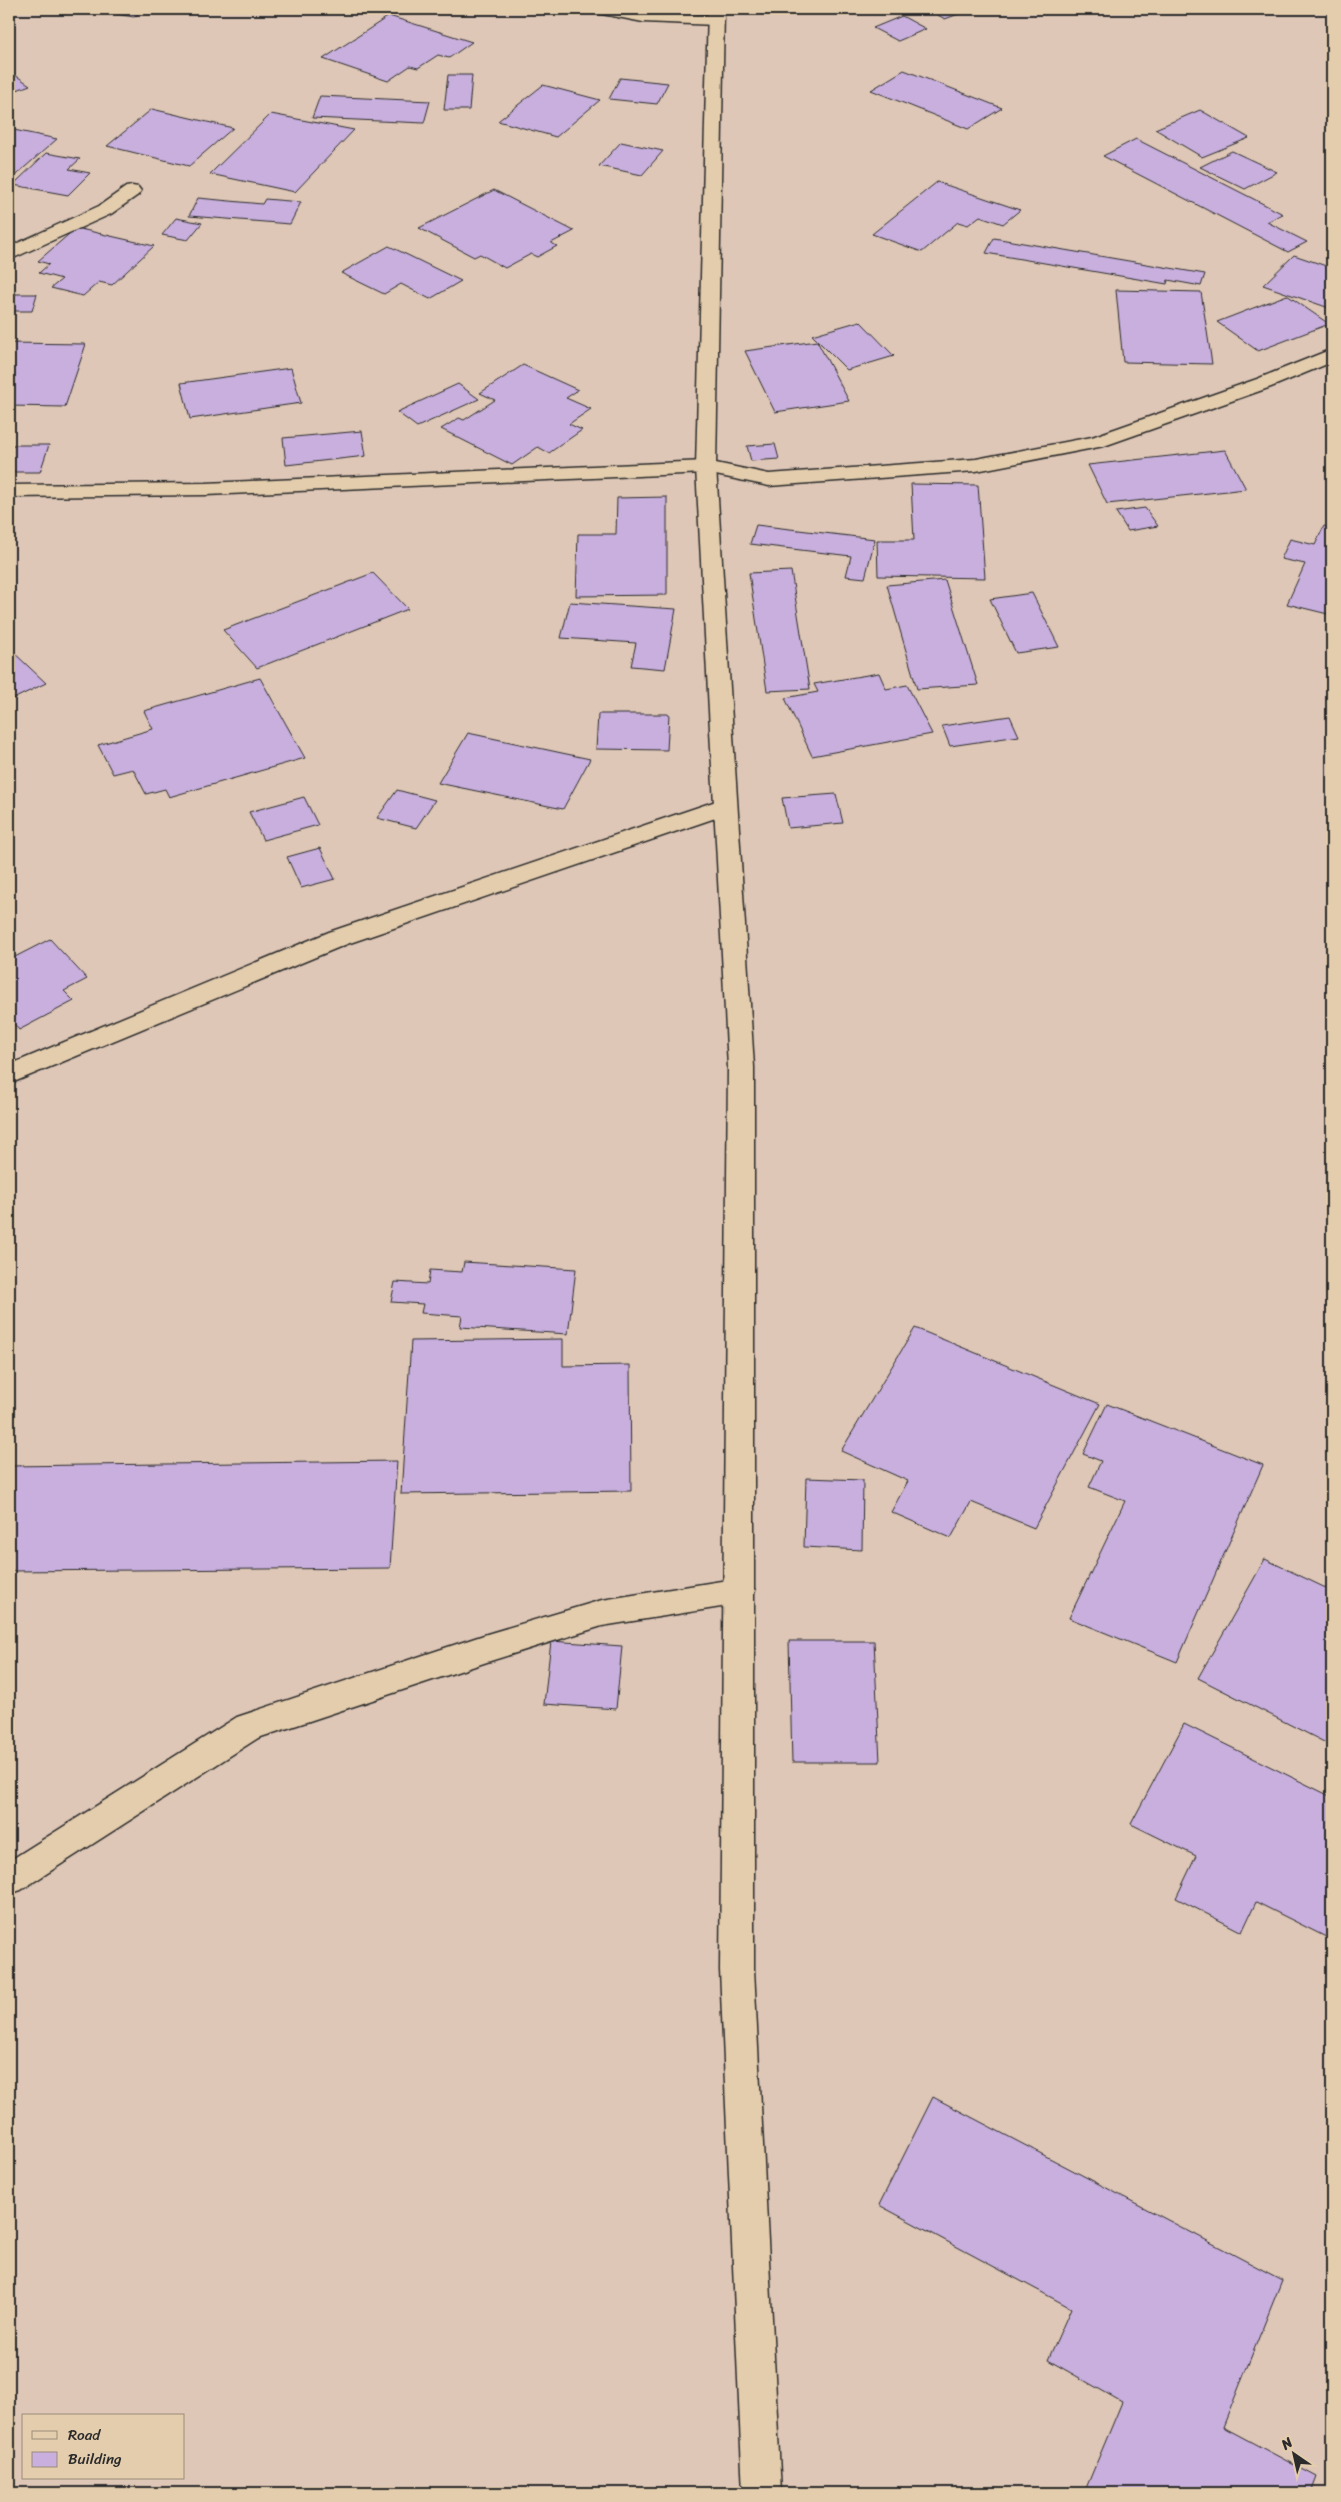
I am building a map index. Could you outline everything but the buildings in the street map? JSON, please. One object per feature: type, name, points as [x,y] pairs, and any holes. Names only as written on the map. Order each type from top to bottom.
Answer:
[{"type":"street","points":[[603,9],[643,17],[716,14],[706,467],[741,1067],[737,1970],[762,2493]]},
{"type":"street","points":[[9,254],[105,210],[132,191]]},
{"type":"street","points":[[9,491],[206,489],[706,467],[769,480],[985,463],[1098,442],[1264,383],[1332,355]]},
{"type":"street","points":[[9,1075],[338,938],[725,806]]},
{"type":"street","points":[[9,1879],[248,1727],[487,1648],[602,1613],[740,1591]]}]
